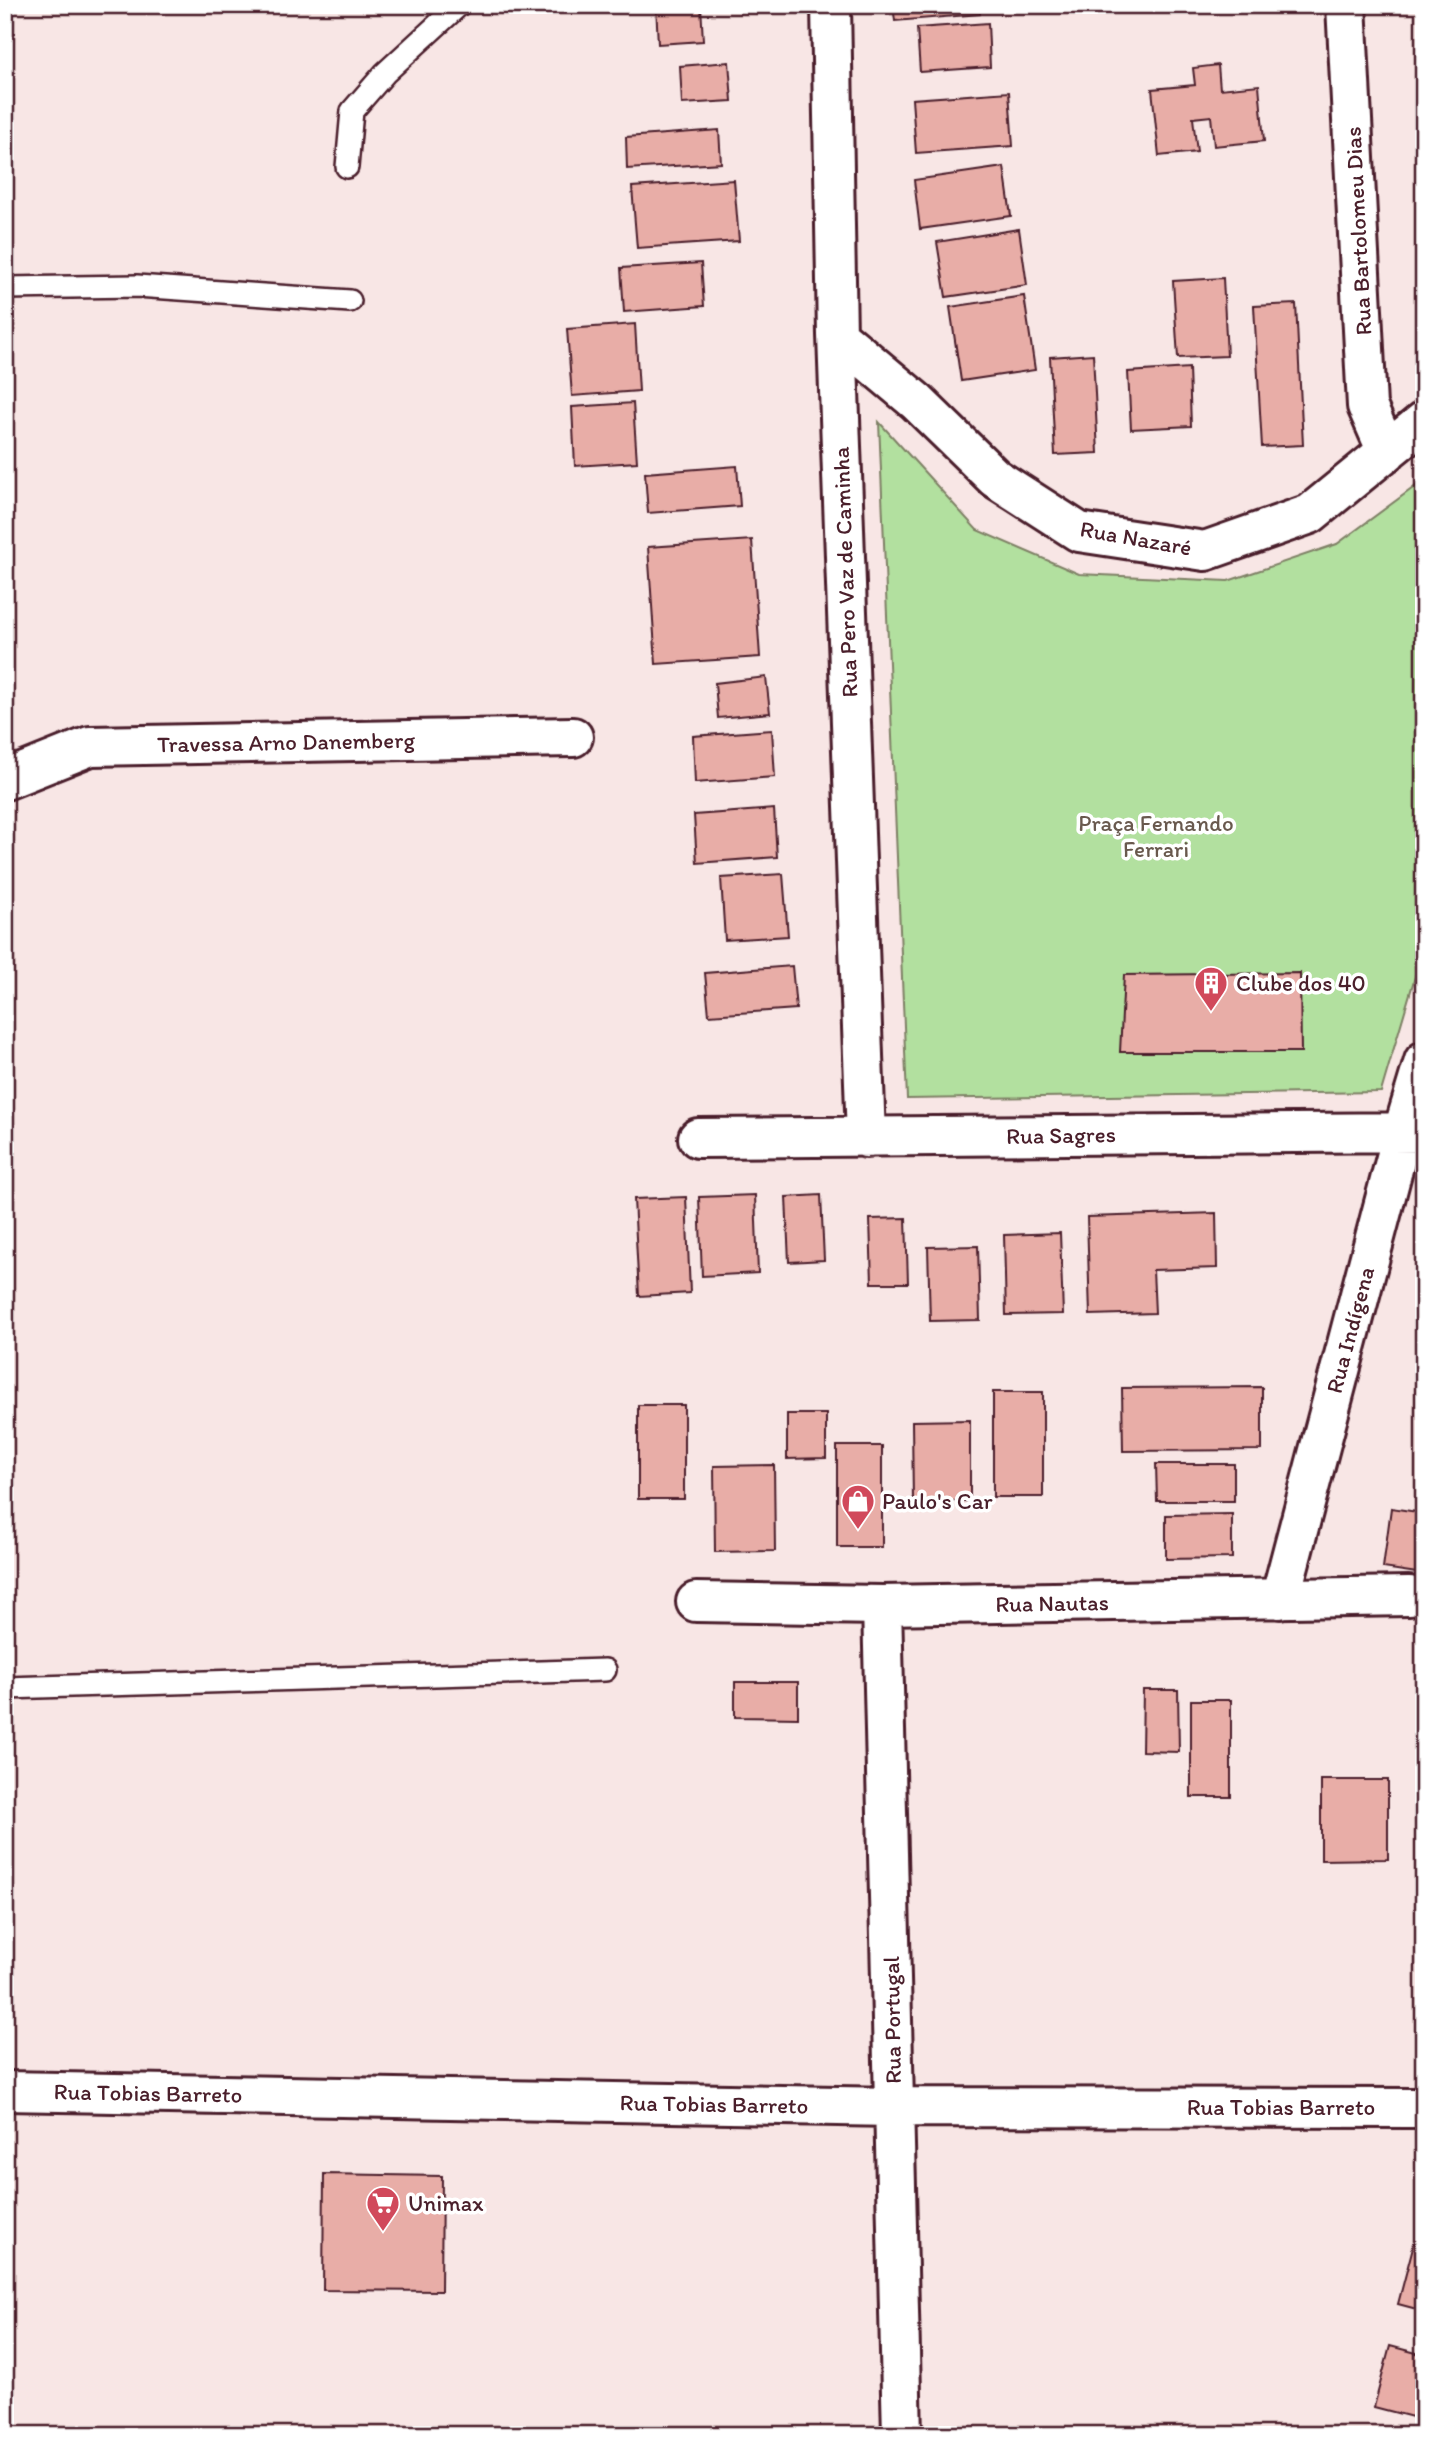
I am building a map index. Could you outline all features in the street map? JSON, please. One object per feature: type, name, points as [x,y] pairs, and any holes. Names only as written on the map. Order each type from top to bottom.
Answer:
[{"type":"street","name":"Rua Pero Vaz de Caminha","points":[[831,5],[837,335],[866,1138]]},
{"type":"street","name":"Rua Bartolomeu Dias","points":[[1346,5],[1367,406],[1387,452]]},
{"type":"street","name":"Rua Nazaré","points":[[837,335],[917,402],[995,478],[1079,532],[1205,551],[1310,514],[1424,421]]},
{"type":"street","name":"Travessa Arno Danemberg","points":[[5,780],[90,746],[573,737]]},
{"type":"street","name":"Rua Indígena","points":[[1280,1600],[1413,1131],[1424,1061]]},
{"type":"street","name":"Rua Sagres","points":[[698,1138],[1413,1131]]},
{"type":"street","name":"Rua Nautas","points":[[696,1602],[882,1605],[1409,1596]]},
{"type":"street","name":"Rua Portugal","points":[[882,1605],[902,2435]]},
{"type":"street","name":"Rua Tobias Barreto","points":[[5,2091],[894,2107],[1424,2108]]},
{"type":"lane","points":[[347,167],[352,111],[385,73],[459,5]]},
{"type":"lane","points":[[5,288],[137,286],[350,301]]},
{"type":"lane","points":[[5,1688],[605,1670]]},
{"type":"green space","name":"Praça Fernando Ferrari","points":[[879,422],[977,530],[1079,574],[1228,581],[1337,544],[1424,480],[1424,946],[1381,1092],[907,1099]]},
{"type":"building","points":[[656,5],[701,5],[703,41],[658,44]]},
{"type":"building","points":[[893,5],[980,5],[980,14],[895,21]]},
{"type":"building","points":[[988,23],[990,67],[920,72],[917,28]]},
{"type":"building","points":[[729,62],[732,101],[682,104],[680,66]]},
{"type":"building","points":[[1218,65],[1220,89],[1259,85],[1264,141],[1214,146],[1211,116],[1193,118],[1197,152],[1159,156],[1152,89],[1195,85],[1193,68]]},
{"type":"building","points":[[1009,92],[1013,146],[916,153],[912,99]]},
{"type":"building","points":[[719,130],[721,163],[627,169],[626,137]]},
{"type":"building","points":[[1004,167],[1011,216],[920,229],[914,180]]},
{"type":"building","points":[[734,180],[739,241],[637,248],[632,187]]},
{"type":"building","points":[[1019,229],[1027,285],[946,297],[937,242]]},
{"type":"building","points":[[701,263],[704,306],[624,312],[621,268]]},
{"type":"building","points":[[1223,278],[1227,356],[1178,358],[1173,281]]},
{"type":"building","points":[[1024,296],[1035,370],[961,381],[950,307]]},
{"type":"building","points":[[1296,304],[1303,445],[1262,447],[1254,306]]},
{"type":"building","points":[[635,324],[639,391],[572,396],[567,329]]},
{"type":"building","points":[[1093,354],[1098,453],[1055,455],[1050,357]]},
{"type":"building","points":[[1189,368],[1191,426],[1131,429],[1128,372]]},
{"type":"building","points":[[633,403],[637,462],[575,466],[572,407]]},
{"type":"building","points":[[737,466],[740,506],[648,513],[645,473]]},
{"type":"building","points":[[752,540],[760,657],[656,664],[648,547]]},
{"type":"building","points":[[766,677],[770,713],[718,718],[715,683]]},
{"type":"building","points":[[772,730],[775,777],[695,783],[693,736]]},
{"type":"building","points":[[774,809],[777,857],[697,863],[694,815]]},
{"type":"building","points":[[783,874],[788,936],[725,940],[721,878]]},
{"type":"building","points":[[792,966],[796,1009],[709,1015],[705,973]]},
{"type":"building","name":"Clube dos 40","points":[[1300,973],[1301,1052],[1120,1052],[1124,975]]},
{"type":"building","points":[[755,1195],[758,1273],[702,1276],[699,1197]]},
{"type":"building","points":[[821,1195],[824,1260],[789,1262],[786,1197]]},
{"type":"building","points":[[686,1197],[690,1293],[639,1296],[634,1199]]},
{"type":"building","points":[[1216,1213],[1217,1268],[1153,1270],[1155,1313],[1090,1315],[1087,1217]]},
{"type":"building","points":[[906,1218],[908,1283],[872,1283],[870,1219]]},
{"type":"building","points":[[1060,1233],[1063,1314],[1006,1315],[1004,1235]]},
{"type":"building","points":[[978,1246],[980,1320],[930,1321],[928,1247]]},
{"type":"building","points":[[1262,1387],[1262,1450],[1123,1451],[1122,1388]]},
{"type":"building","points":[[993,1392],[1043,1392],[1043,1497],[993,1497]]},
{"type":"building","points":[[638,1405],[684,1405],[684,1499],[638,1499]]},
{"type":"building","points":[[787,1414],[826,1414],[826,1458],[787,1459]]},
{"type":"building","points":[[970,1420],[970,1501],[913,1501],[912,1421]]},
{"type":"building","points":[[837,1446],[882,1446],[882,1547],[837,1547]]},
{"type":"building","points":[[1156,1464],[1234,1464],[1234,1501],[1157,1501]]},
{"type":"building","points":[[774,1465],[775,1551],[715,1552],[714,1466]]},
{"type":"building","points":[[1391,1508],[1424,1513],[1424,1574],[1383,1568]]},
{"type":"building","points":[[1232,1514],[1232,1558],[1166,1559],[1166,1515]]},
{"type":"building","points":[[735,1682],[798,1682],[798,1718],[735,1717]]},
{"type":"building","points":[[1143,1690],[1178,1690],[1179,1752],[1142,1751]]},
{"type":"building","points":[[1191,1700],[1231,1700],[1231,1797],[1191,1797]]},
{"type":"building","points":[[1321,1780],[1388,1780],[1388,1859],[1321,1860]]},
{"type":"building","name":"Unimax","points":[[324,2174],[442,2176],[441,2291],[323,2290]]},
{"type":"building","points":[[1414,2243],[1424,2246],[1424,2311],[1398,2304]]},
{"type":"building","points":[[1390,2346],[1424,2355],[1424,2420],[1374,2407]]},
{"type":"place","name":"Clube dos 40","points":[[1211,1013]]},
{"type":"place","name":"Paulo's Car","points":[[858,1531]]},
{"type":"place","name":"Unimax","points":[[383,2233]]}]
